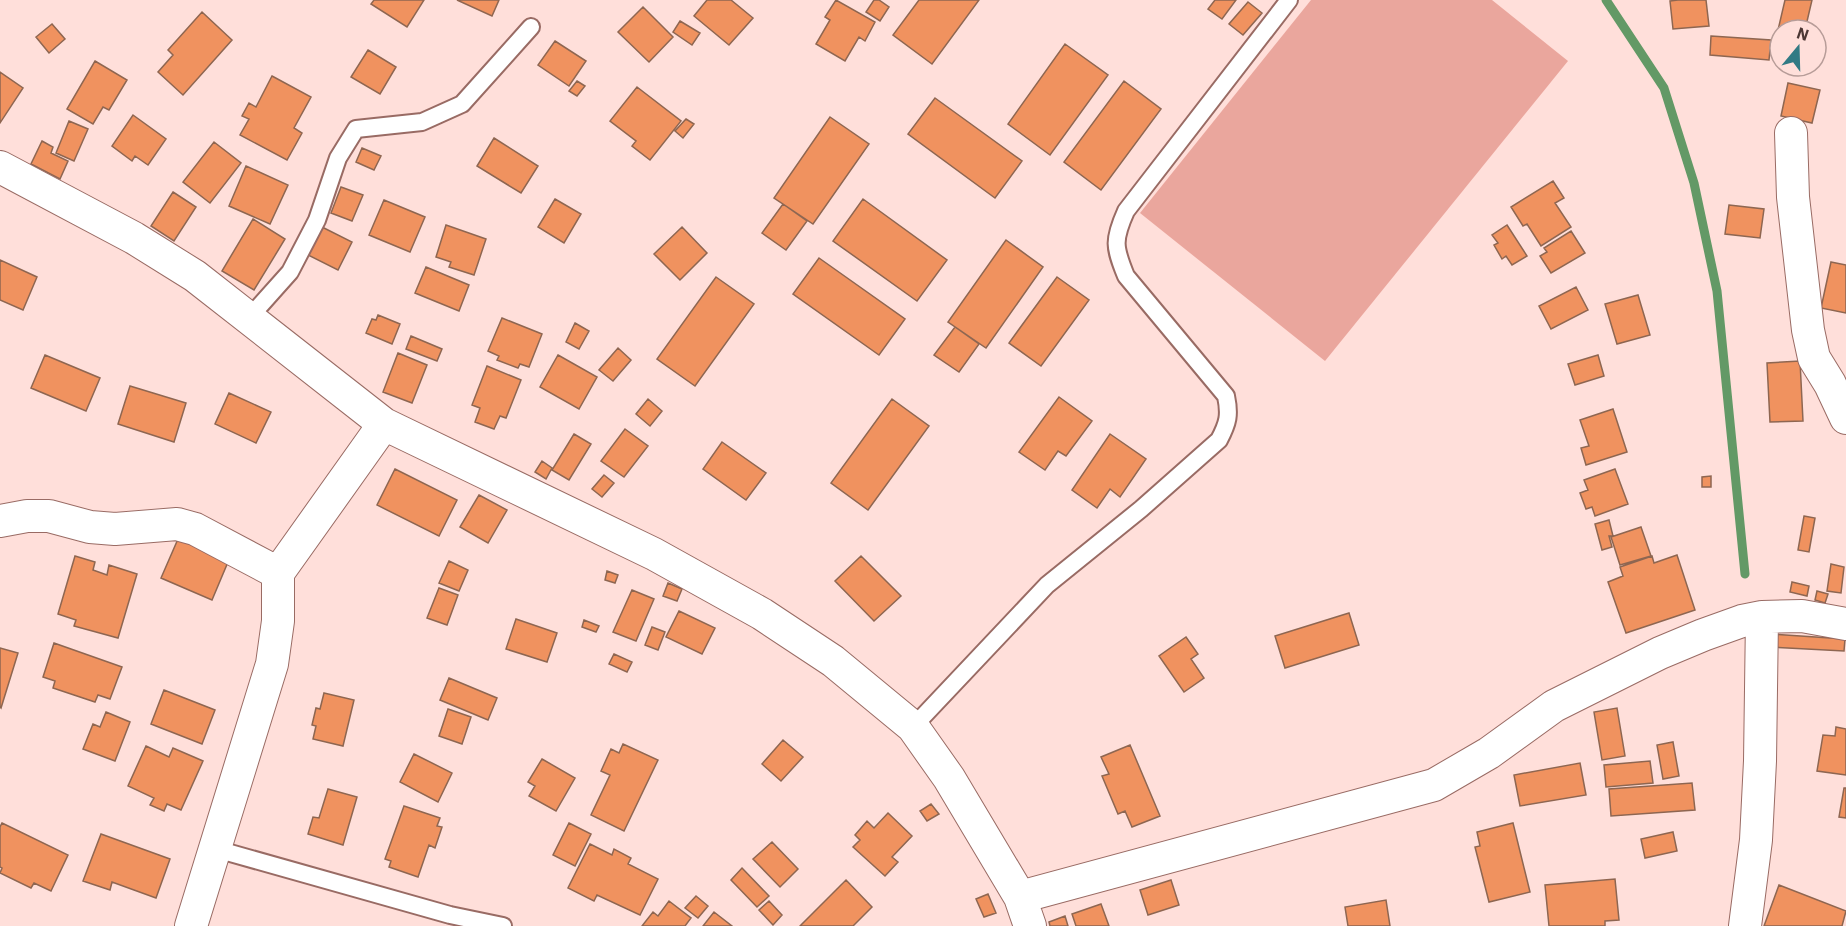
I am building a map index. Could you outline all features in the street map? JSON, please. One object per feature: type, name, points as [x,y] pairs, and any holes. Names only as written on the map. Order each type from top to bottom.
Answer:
[{"type":"street","points":[[1791,133],[1793,197],[1808,330],[1814,358],[1830,384],[1846,418]]},
{"type":"street","points":[[0,166],[134,238],[195,276],[384,424],[654,554],[762,614],[833,661],[913,727],[949,777],[1020,897],[1030,926]]},
{"type":"street","points":[[191,926],[272,664],[278,621],[278,573],[384,424]]},
{"type":"street","points":[[0,521],[27,516],[49,516],[90,527],[115,529],[177,524],[195,529],[278,573]]},
{"type":"street","points":[[1020,897],[1434,785],[1489,753],[1554,706],[1660,653],[1742,621],[1762,617],[1802,616],[1846,624]]},
{"type":"street","points":[[1745,926],[1760,772],[1762,617]]},
{"type":"lane","points":[[913,727],[1047,585],[1141,509],[1219,440],[1226,426],[1229,411],[1226,396],[1126,276],[1117,254],[1116,232],[1126,211],[1289,0]]},
{"type":"lane","points":[[249,318],[290,272],[317,220],[338,158],[356,129],[422,122],[462,104],[531,27]]},
{"type":"lane","points":[[216,849],[450,915],[503,926]]},
{"type":"shaded area","points":[[1311,0],[1492,0],[1568,61],[1325,361],[1140,213]]},
{"type":"building","points":[[374,0],[424,0],[407,27],[371,4]]},
{"type":"building","points":[[457,0],[499,0],[492,16]]},
{"type":"building","points":[[707,0],[731,0],[753,18],[729,45],[694,16]]},
{"type":"building","points":[[836,0],[875,22],[865,41],[859,37],[845,61],[816,44],[830,20],[825,17]]},
{"type":"building","points":[[874,0],[879,0],[889,7],[880,21],[866,12]]},
{"type":"building","points":[[919,0],[979,0],[932,64],[893,35]]},
{"type":"building","points":[[1215,0],[1236,0],[1222,19],[1208,9]]},
{"type":"building","points":[[1706,0],[1709,26],[1673,29],[1670,1]]},
{"type":"building","points":[[1785,0],[1812,0],[1808,18],[1781,18]]},
{"type":"building","points":[[1248,2],[1262,13],[1243,35],[1229,24]]},
{"type":"building","points":[[643,7],[673,37],[649,62],[618,32]]},
{"type":"building","points":[[202,12],[232,40],[183,95],[158,72],[173,55],[168,50]]},
{"type":"building","points":[[680,21],[700,33],[692,45],[673,32]]},
{"type":"building","points":[[52,24],[65,39],[49,53],[36,37]]},
{"type":"building","points":[[1711,36],[1768,40],[1768,60],[1710,55]]},
{"type":"building","points":[[555,41],[586,61],[569,86],[538,65]]},
{"type":"building","points":[[1065,44],[1108,75],[1050,155],[1008,124]]},
{"type":"building","points":[[368,50],[396,67],[380,94],[351,77]]},
{"type":"building","points":[[95,61],[127,80],[109,110],[103,107],[93,124],[67,109]]},
{"type":"building","points":[[0,72],[23,88],[0,123]]},
{"type":"building","points":[[272,76],[311,97],[294,128],[302,133],[287,160],[240,135],[249,119],[242,116],[249,103],[256,107]]},
{"type":"building","points":[[577,81],[585,86],[577,96],[569,91]]},
{"type":"building","points":[[1124,81],[1161,109],[1101,190],[1064,162]]},
{"type":"building","points":[[1788,83],[1820,90],[1812,123],[1781,116]]},
{"type":"building","points":[[637,87],[681,121],[650,160],[632,146],[636,141],[610,121]]},
{"type":"building","points":[[935,98],[1022,161],[995,198],[908,134]]},
{"type":"building","points":[[133,115],[166,139],[148,165],[135,156],[132,161],[112,146]]},
{"type":"building","points":[[830,117],[869,144],[813,224],[774,198]]},
{"type":"building","points":[[686,119],[694,124],[683,138],[675,131]]},
{"type":"building","points":[[69,121],[88,129],[74,161],[56,153]]},
{"type":"building","points":[[494,138],[538,166],[521,193],[477,166]]},
{"type":"building","points":[[42,141],[53,147],[51,153],[68,161],[60,179],[31,164]]},
{"type":"building","points":[[214,142],[241,163],[210,203],[183,182]]},
{"type":"building","points":[[362,148],[381,156],[374,170],[356,162]]},
{"type":"building","points":[[246,166],[288,185],[270,224],[229,206]]},
{"type":"building","points":[[1553,181],[1564,198],[1555,203],[1571,227],[1541,246],[1527,224],[1523,226],[1511,207]]},
{"type":"building","points":[[341,187],[363,195],[352,221],[331,213]]},
{"type":"building","points":[[173,192],[196,207],[174,241],[151,226]]},
{"type":"building","points":[[555,199],[581,214],[564,243],[538,227]]},
{"type":"building","points":[[863,199],[947,260],[917,301],[833,241]]},
{"type":"building","points":[[384,200],[425,217],[410,252],[369,235]]},
{"type":"building","points":[[783,204],[807,221],[786,250],[762,233]]},
{"type":"building","points":[[1729,205],[1764,209],[1760,238],[1725,234]]},
{"type":"building","points":[[253,219],[285,239],[254,290],[222,271]]},
{"type":"building","points":[[446,225],[486,239],[474,275],[449,267],[451,262],[436,257]]},
{"type":"building","points":[[1507,225],[1527,256],[1512,265],[1506,256],[1502,259],[1494,245],[1498,243],[1492,235]]},
{"type":"building","points":[[322,227],[352,242],[338,270],[308,255]]},
{"type":"building","points":[[682,227],[707,253],[680,280],[654,254]]},
{"type":"building","points":[[1571,231],[1585,253],[1551,273],[1540,256],[1547,252],[1544,248]]},
{"type":"building","points":[[1006,240],[1043,267],[986,348],[948,322]]},
{"type":"building","points":[[819,258],[905,319],[879,355],[793,294]]},
{"type":"building","points":[[0,260],[37,277],[23,310],[0,300]]},
{"type":"building","points":[[1831,262],[1846,265],[1846,313],[1821,308]]},
{"type":"building","points":[[426,267],[469,285],[459,311],[415,293]]},
{"type":"building","points":[[716,277],[754,304],[695,386],[657,359]]},
{"type":"building","points":[[1057,277],[1089,300],[1041,366],[1009,343]]},
{"type":"building","points":[[1576,287],[1588,310],[1551,329],[1539,306]]},
{"type":"building","points":[[1638,295],[1650,335],[1617,344],[1605,304]]},
{"type":"building","points":[[378,315],[400,324],[392,344],[366,333],[372,319],[376,320]]},
{"type":"building","points":[[502,318],[542,334],[529,367],[520,364],[518,368],[497,360],[499,356],[488,351]]},
{"type":"building","points":[[575,323],[589,331],[579,349],[566,342]]},
{"type":"building","points":[[955,327],[979,344],[959,372],[934,355]]},
{"type":"building","points":[[411,336],[442,349],[437,361],[406,349]]},
{"type":"building","points":[[618,348],[631,360],[613,381],[599,370]]},
{"type":"building","points":[[398,353],[427,365],[412,403],[383,392]]},
{"type":"building","points":[[45,355],[100,378],[86,411],[31,388]]},
{"type":"building","points":[[558,355],[597,377],[579,409],[540,387]]},
{"type":"building","points":[[1598,355],[1604,376],[1575,385],[1568,364]]},
{"type":"building","points":[[1800,361],[1803,421],[1770,422],[1767,363]]},
{"type":"building","points":[[487,366],[521,380],[506,418],[500,416],[494,429],[475,422],[480,408],[472,405]]},
{"type":"building","points":[[130,386],[186,403],[174,442],[118,424]]},
{"type":"building","points":[[229,393],[271,412],[256,443],[215,424]]},
{"type":"building","points":[[1059,397],[1092,421],[1066,456],[1058,451],[1045,470],[1019,452]]},
{"type":"building","points":[[648,399],[662,411],[650,426],[636,414]]},
{"type":"building","points":[[892,399],[929,426],[868,510],[831,483]]},
{"type":"building","points":[[1613,409],[1627,452],[1586,465],[1581,448],[1589,446],[1580,420]]},
{"type":"building","points":[[625,429],[648,446],[624,477],[601,461]]},
{"type":"building","points":[[574,434],[591,444],[569,480],[552,470]]},
{"type":"building","points":[[1110,434],[1146,459],[1120,497],[1110,489],[1097,508],[1072,490]]},
{"type":"building","points":[[722,442],[766,473],[746,500],[703,469]]},
{"type":"building","points":[[542,461],[552,468],[546,479],[535,472]]},
{"type":"building","points":[[395,469],[457,500],[439,536],[377,505]]},
{"type":"building","points":[[1615,469],[1628,504],[1595,516],[1592,507],[1586,509],[1580,493],[1588,490],[1584,480]]},
{"type":"building","points":[[604,475],[614,483],[602,497],[592,489]]},
{"type":"building","points":[[1711,476],[1711,487],[1702,487],[1702,477]]},
{"type":"building","points":[[479,495],[507,510],[488,543],[460,527]]},
{"type":"building","points":[[1804,516],[1815,518],[1809,552],[1798,550]]},
{"type":"building","points":[[1609,520],[1613,536],[1609,536],[1612,547],[1602,550],[1595,524]]},
{"type":"building","points":[[1641,527],[1651,556],[1620,565],[1611,537]]},
{"type":"building","points":[[193,536],[228,562],[212,600],[161,578],[178,539],[190,544]]},
{"type":"building","points":[[1677,555],[1695,610],[1626,633],[1608,582],[1623,576],[1620,567],[1652,556],[1654,563]]},
{"type":"building","points":[[75,556],[95,562],[93,570],[107,575],[109,565],[137,574],[118,638],[74,626],[76,620],[58,614]]},
{"type":"building","points":[[861,556],[901,596],[874,621],[835,581]]},
{"type":"building","points":[[449,561],[468,570],[459,591],[439,583]]},
{"type":"building","points":[[1831,564],[1844,567],[1841,593],[1827,591]]},
{"type":"building","points":[[607,571],[618,575],[615,583],[605,580]]},
{"type":"building","points":[[1792,582],[1809,586],[1807,596],[1790,592]]},
{"type":"building","points":[[668,583],[682,589],[677,601],[663,596]]},
{"type":"building","points":[[439,588],[458,595],[447,625],[427,618]]},
{"type":"building","points":[[632,590],[654,599],[636,641],[613,632]]},
{"type":"building","points":[[1817,591],[1828,594],[1825,603],[1815,600]]},
{"type":"building","points":[[679,611],[715,628],[702,654],[666,637]]},
{"type":"building","points":[[1349,613],[1359,645],[1285,668],[1275,636]]},
{"type":"building","points":[[516,619],[557,633],[547,662],[506,649]]},
{"type":"building","points":[[584,620],[599,626],[596,632],[582,627]]},
{"type":"building","points":[[652,627],[665,632],[658,650],[645,645]]},
{"type":"building","points":[[1770,634],[1845,639],[1844,651],[1770,647]]},
{"type":"building","points":[[1186,637],[1198,654],[1191,659],[1204,678],[1184,692],[1159,656]]},
{"type":"building","points":[[54,643],[122,667],[110,699],[98,695],[95,702],[53,688],[55,681],[43,677]]},
{"type":"building","points":[[0,648],[18,653],[1,708],[0,707]]},
{"type":"building","points":[[614,654],[632,662],[627,672],[609,664]]},
{"type":"building","points":[[449,678],[497,698],[488,720],[440,700]]},
{"type":"building","points":[[164,690],[215,710],[202,744],[151,724]]},
{"type":"building","points":[[324,693],[354,700],[343,746],[313,739],[316,726],[312,725],[316,708],[320,709]]},
{"type":"building","points":[[1617,708],[1625,756],[1602,760],[1594,712]]},
{"type":"building","points":[[448,709],[471,717],[462,744],[439,736]]},
{"type":"building","points":[[106,712],[130,722],[115,761],[83,749],[93,724],[100,727]]},
{"type":"building","points":[[1836,727],[1846,729],[1846,775],[1817,771],[1823,735],[1835,736]]},
{"type":"building","points":[[783,740],[803,757],[781,781],[762,764]]},
{"type":"building","points":[[1673,742],[1679,776],[1663,779],[1657,745]]},
{"type":"building","points":[[623,744],[658,760],[624,831],[591,815],[610,775],[601,771],[611,749],[619,753]]},
{"type":"building","points":[[1130,745],[1160,816],[1132,827],[1125,811],[1118,814],[1102,776],[1109,774],[1101,757]]},
{"type":"building","points":[[146,746],[169,757],[173,748],[203,761],[181,810],[167,804],[164,811],[150,805],[154,798],[128,786]]},
{"type":"building","points":[[414,754],[452,773],[438,802],[400,782]]},
{"type":"building","points":[[542,759],[575,778],[556,811],[529,796],[535,786],[528,782]]},
{"type":"building","points":[[1650,761],[1653,783],[1606,787],[1604,765]]},
{"type":"building","points":[[1580,763],[1586,795],[1520,806],[1514,775]]},
{"type":"building","points":[[1692,783],[1695,810],[1611,816],[1609,789]]},
{"type":"building","points":[[1844,788],[1846,788],[1846,818],[1839,817]]},
{"type":"building","points":[[328,789],[357,797],[343,845],[308,834],[313,817],[319,818]]},
{"type":"building","points":[[931,804],[939,814],[927,821],[920,811]]},
{"type":"building","points":[[404,806],[440,818],[437,826],[442,827],[435,848],[429,845],[418,877],[389,867],[391,861],[385,859]]},
{"type":"building","points":[[888,813],[912,836],[892,857],[898,862],[885,876],[853,847],[860,840],[855,835],[867,821],[874,828]]},
{"type":"building","points":[[2,823],[68,855],[51,891],[34,883],[31,888],[0,873],[2,868],[0,867],[0,827]]},
{"type":"building","points":[[569,823],[591,834],[575,866],[553,855]]},
{"type":"building","points":[[1513,823],[1530,892],[1489,902],[1475,847],[1480,846],[1477,832]]},
{"type":"building","points":[[1673,832],[1677,851],[1645,858],[1641,839]]},
{"type":"building","points":[[101,834],[170,859],[156,898],[112,882],[110,890],[83,881]]},
{"type":"building","points":[[772,842],[798,869],[780,887],[753,859]]},
{"type":"building","points":[[590,844],[612,855],[614,849],[631,858],[628,864],[658,879],[640,915],[597,895],[594,901],[568,888]]},
{"type":"building","points":[[742,868],[769,896],[757,907],[731,880]]},
{"type":"building","points":[[1615,879],[1619,920],[1605,921],[1605,926],[1549,926],[1545,885]]},
{"type":"building","points":[[846,880],[872,907],[853,926],[800,926]]},
{"type":"building","points":[[1171,880],[1179,905],[1148,915],[1140,890]]},
{"type":"building","points":[[1779,885],[1846,911],[1842,926],[1764,926]]},
{"type":"building","points":[[988,894],[996,913],[984,917],[976,899]]},
{"type":"building","points":[[696,896],[708,906],[698,918],[685,908]]},
{"type":"building","points":[[1386,900],[1390,926],[1348,926],[1345,907]]},
{"type":"building","points":[[669,901],[691,918],[685,926],[642,926],[653,912],[658,916]]},
{"type":"building","points":[[769,901],[782,915],[773,925],[759,910]]},
{"type":"building","points":[[1101,904],[1109,926],[1076,926],[1072,914]]},
{"type":"building","points":[[714,912],[732,926],[703,926]]},
{"type":"building","points":[[1065,916],[1068,926],[1050,926],[1049,922]]},
{"type":"waterway","points":[[1606,0],[1664,88],[1694,183],[1717,291],[1745,574]]}]
